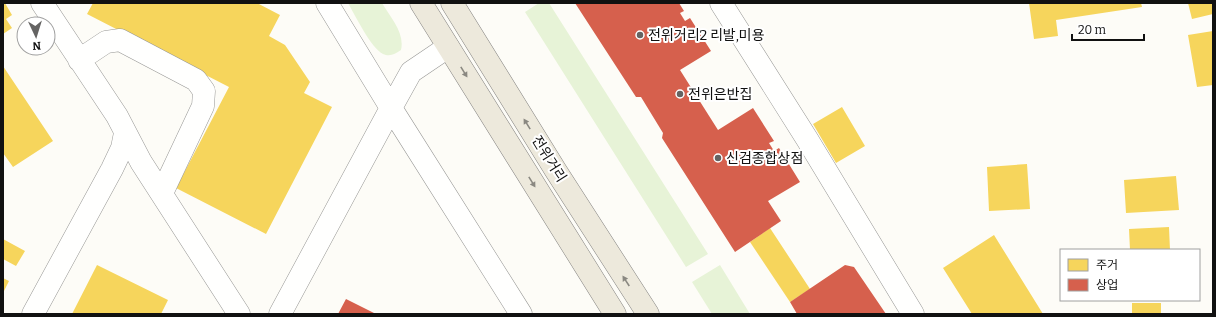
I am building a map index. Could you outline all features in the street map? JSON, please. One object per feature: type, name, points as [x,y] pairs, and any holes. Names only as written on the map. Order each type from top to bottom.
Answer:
[{"type":"main road","name":"전위거리","points":[[421,3],[615,314]]},
{"type":"main road","name":"전위거리","points":[[452,3],[556,171],[648,314]]},
{"type":"street","points":[[42,3],[117,116],[141,162],[239,314]]},
{"type":"street","points":[[327,3],[391,108],[521,314]]},
{"type":"street","points":[[721,3],[807,139],[913,314]]},
{"type":"street","points":[[79,60],[106,42],[120,40],[196,80],[204,91],[203,106],[162,193]]},
{"type":"street","points":[[280,314],[411,72],[448,47]]},
{"type":"street","points":[[33,314],[112,169],[122,148],[126,133]]},
{"type":"green space","points":[[348,3],[382,3],[399,32],[402,44],[401,50],[390,55],[383,54],[378,51],[364,31]]},
{"type":"green space","points":[[539,3],[549,3],[708,254],[686,267],[525,12]]},
{"type":"green space","points":[[720,265],[750,314],[712,314],[692,282]]},
{"type":"building: 주거","points":[[3,3],[5,3],[12,15],[6,19],[12,28],[3,34]]},
{"type":"building: 주거","points":[[93,3],[257,3],[280,15],[269,36],[285,45],[310,82],[304,93],[332,107],[266,234],[176,188],[229,87],[87,14]]},
{"type":"building: 주거","points":[[1029,3],[1141,3],[1142,7],[1056,20],[1058,36],[1034,39]]},
{"type":"building: 주거","points":[[1188,3],[1213,3],[1213,14],[1192,19]]},
{"type":"building: 주거","points":[[1213,31],[1213,85],[1197,87],[1188,35]]},
{"type":"building: 주거","points":[[3,66],[53,141],[13,167],[3,153]]},
{"type":"building: 주거","points":[[842,107],[865,146],[836,163],[813,124]]},
{"type":"building: 주거","points":[[1027,164],[1030,209],[989,211],[987,167]]},
{"type":"building: 주거","points":[[1176,176],[1179,210],[1126,213],[1124,180]]},
{"type":"building: 주거","points":[[1169,227],[1170,249],[1130,249],[1129,229]]},
{"type":"building: 주거","points":[[770,228],[810,289],[790,302],[750,242]]},
{"type":"building: 주거","points":[[994,235],[1043,314],[972,314],[943,268]]},
{"type":"building: 주거","points":[[3,239],[25,251],[16,266],[3,259]]},
{"type":"building: 주거","points":[[97,265],[168,300],[161,314],[72,314]]},
{"type":"building: 주거","points":[[3,278],[9,281],[3,293]]},
{"type":"building: 주거","points":[[1132,303],[1161,303],[1161,314],[1132,314]]},
{"type":"building: 상업","points":[[575,3],[679,3],[684,11],[680,13],[685,21],[690,18],[711,51],[680,70],[718,130],[753,108],[774,141],[769,143],[774,151],[779,148],[800,182],[768,201],[781,221],[735,252],[662,138],[663,133],[641,97],[636,97]]},
{"type":"building: 상업","points":[[845,265],[854,267],[886,314],[797,314],[790,302]]},
{"type":"building: 상업","points":[[346,299],[376,314],[338,314]]},
{"type":"place","name":"전위거리2 리발,미용","points":[[640,35]]},
{"type":"place","name":"전위은반집","points":[[680,94]]},
{"type":"place","name":"신검종합상점","points":[[718,158]]}]
